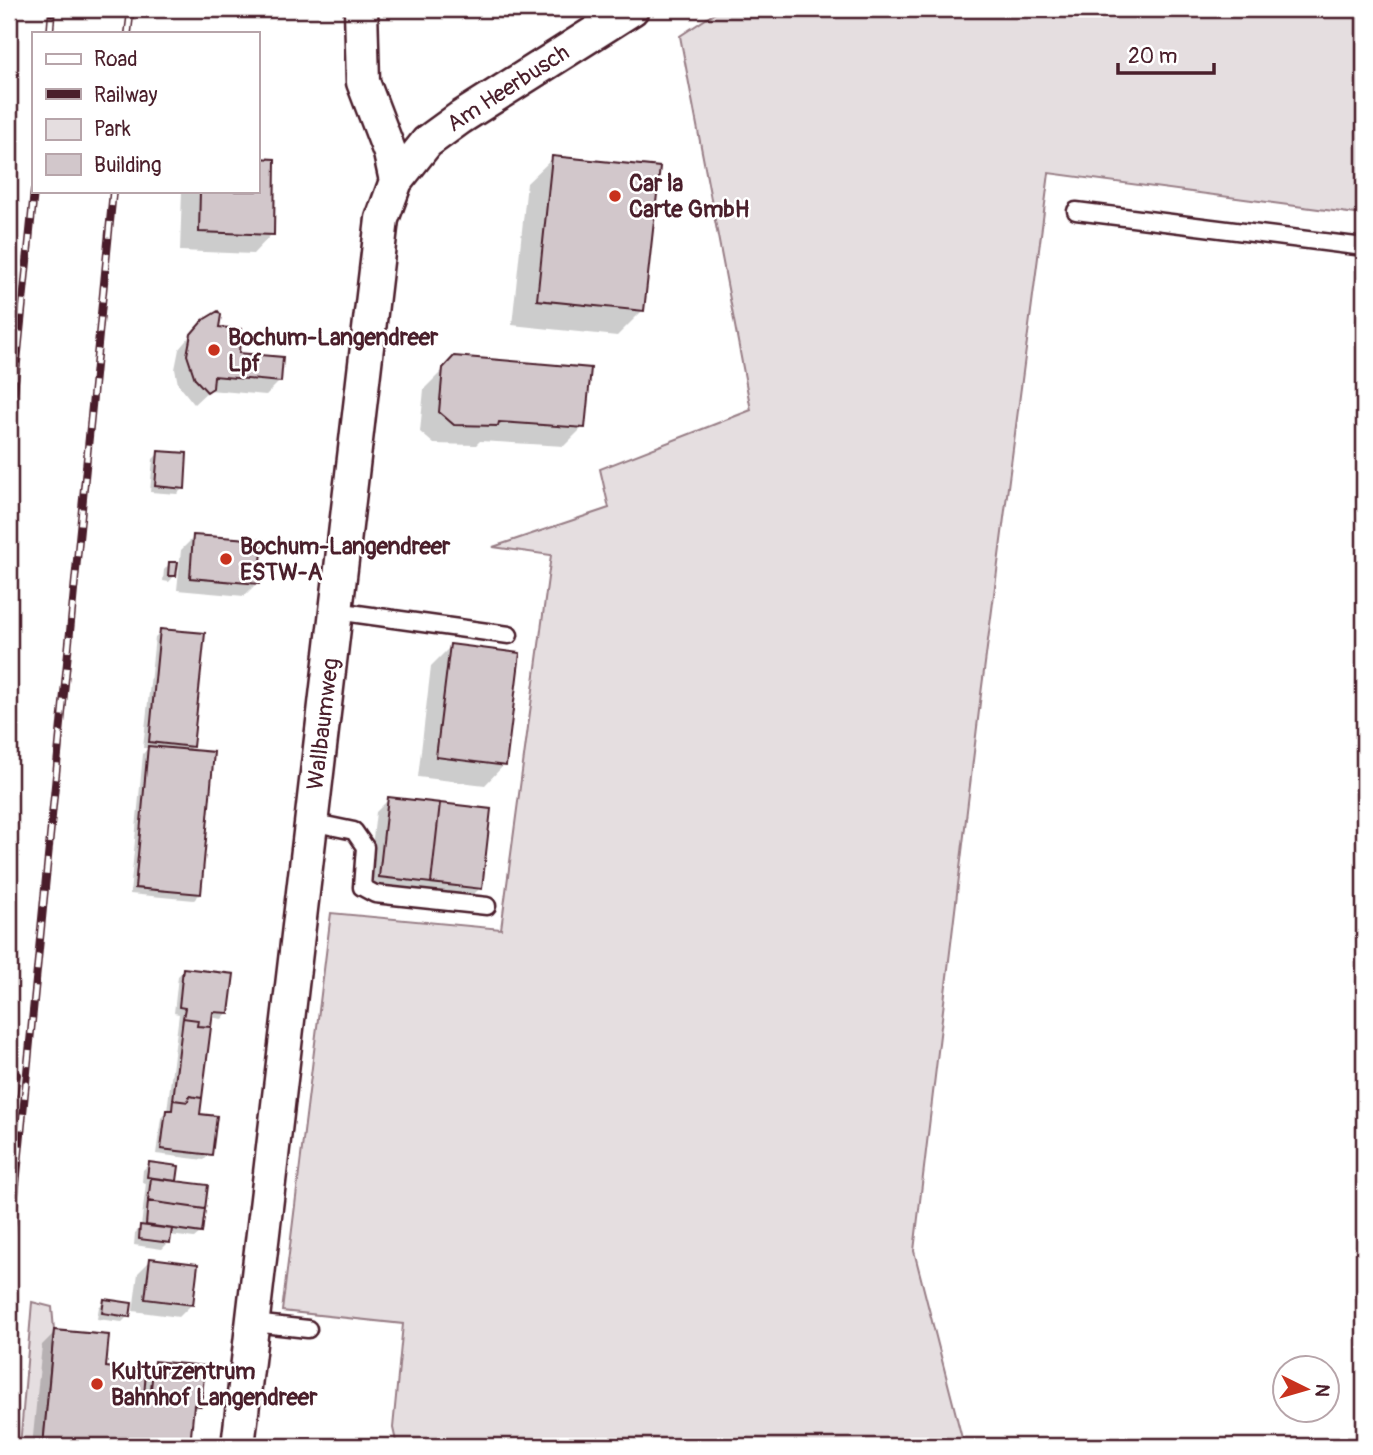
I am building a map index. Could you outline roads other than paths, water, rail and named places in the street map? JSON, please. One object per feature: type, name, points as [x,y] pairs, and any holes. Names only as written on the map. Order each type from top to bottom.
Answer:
[{"type":"street","points":[[361,9],[363,82],[390,152],[396,181]]},
{"type":"street","name":"Am Heerbusch","points":[[396,181],[427,142],[460,118],[632,9]]},
{"type":"street","name":"Wallbaumweg","points":[[239,1446],[382,219],[396,181]]},
{"type":"lane","points":[[1076,211],[1364,247]]},
{"type":"lane","points":[[336,611],[509,635]]},
{"type":"lane","points":[[311,822],[354,831],[365,847],[362,887],[375,894],[487,906]]},
{"type":"lane","points":[[253,1323],[308,1328]]},
{"type":"railway","points":[[50,32],[52,9]]},
{"type":"railway","points":[[128,32],[131,9]]},
{"type":"railway","points":[[9,443],[34,192]]},
{"type":"railway","points":[[9,1257],[113,192]]},
{"type":"railway","points":[[9,1126],[17,1075]]},
{"type":"place","name":"Car la Carte GmbH","points":[[615,196]]},
{"type":"place","name":"Bochum-Langendreer Lpf","points":[[214,350]]},
{"type":"place","name":"Bochum-Langendreer ESTW-A","points":[[226,559]]},
{"type":"place","name":"Kulturzentrum Bahnhof Langendreer","points":[[97,1384]]}]
